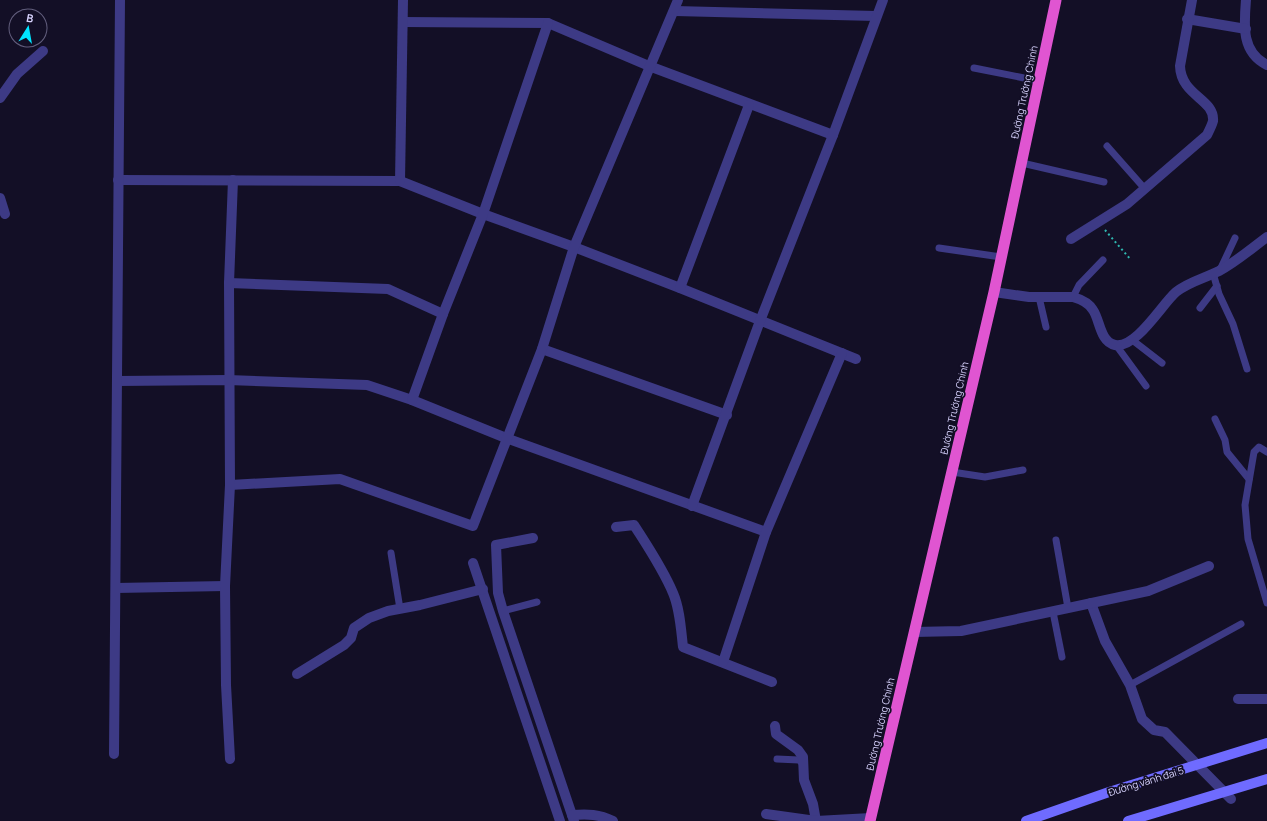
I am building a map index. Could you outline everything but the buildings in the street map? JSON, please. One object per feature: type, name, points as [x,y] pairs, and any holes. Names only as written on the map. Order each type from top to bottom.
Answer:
[{"type":"highway","name":"Đường Trường Chinh","points":[[870,820],[994,292],[1056,0]]},
{"type":"main road","name":"Đường vành đai 5","points":[[1026,821],[1109,792],[1267,743]]},
{"type":"main road","points":[[1128,821],[1267,779]]},
{"type":"street","points":[[114,754],[120,0]]},
{"type":"street","points":[[400,181],[403,0]]},
{"type":"street","points":[[230,485],[340,479],[473,526],[506,438],[542,349],[574,247],[649,66],[675,11],[678,0]]},
{"type":"street","points":[[692,506],[727,415],[760,321],[833,135],[883,0]]},
{"type":"street","points":[[1071,239],[1127,204],[1207,135],[1213,122],[1213,114],[1208,105],[1185,85],[1180,76],[1180,66],[1187,19],[1192,0]]},
{"type":"street","points":[[1246,0],[1246,29],[1249,48],[1252,55],[1267,65]]},
{"type":"street","points":[[675,11],[876,16]]},
{"type":"street","points":[[1187,19],[1246,29]]},
{"type":"street","points":[[403,22],[548,23],[649,66],[749,105],[833,135]]},
{"type":"street","points":[[412,400],[443,314],[482,214],[548,23]]},
{"type":"street","points":[[0,98],[17,74],[43,51]]},
{"type":"street","points":[[680,288],[749,105]]},
{"type":"street","points":[[118,180],[400,181],[482,214],[574,247],[680,288],[856,359]]},
{"type":"street","points":[[230,759],[226,685],[225,586],[230,485],[228,380],[229,283],[233,180]]},
{"type":"street","points":[[0,198],[5,214]]},
{"type":"street","points":[[994,292],[1039,297],[1073,297],[1080,299],[1093,309],[1105,338],[1109,343],[1116,345],[1123,344],[1131,339],[1154,318],[1176,292],[1194,281],[1217,272],[1267,237]]},
{"type":"street","points":[[229,283],[388,289],[443,314]]},
{"type":"street","points":[[542,349],[727,415]]},
{"type":"street","points":[[723,662],[766,532],[842,353]]},
{"type":"street","points":[[117,381],[228,380],[366,384],[412,400],[506,438],[766,532]]},
{"type":"street","points":[[616,527],[634,525],[651,552],[673,593],[680,620],[683,647],[772,682]]},
{"type":"street","points":[[533,538],[496,545],[498,592],[503,610],[573,818],[592,814],[602,815],[613,821]]},
{"type":"street","points":[[473,563],[560,821]]},
{"type":"street","points":[[914,632],[962,631],[1148,591],[1209,566]]},
{"type":"street","points":[[116,588],[225,586]]},
{"type":"street","points":[[297,674],[344,645],[351,638],[354,628],[360,622],[388,611],[483,589]]},
{"type":"street","points":[[1091,603],[1105,641],[1130,685],[1142,719],[1154,730],[1165,732],[1232,799]]},
{"type":"street","points":[[1238,699],[1267,700]]},
{"type":"street","points":[[775,726],[776,734],[798,750],[803,757],[804,780],[816,821]]},
{"type":"street","points":[[766,814],[816,821],[870,820]]},
{"type":"lane","points":[[974,68],[1039,81]]},
{"type":"lane","points":[[1107,146],[1145,189]]},
{"type":"lane","points":[[1022,163],[1104,182]]},
{"type":"lane","points":[[1235,238],[1217,272],[1217,286],[1233,324],[1247,369]]},
{"type":"lane","points":[[939,248],[1001,257]]},
{"type":"lane","points":[[1073,297],[1079,285],[1103,260]]},
{"type":"lane","points":[[1200,308],[1217,286]]},
{"type":"lane","points":[[1039,297],[1046,327]]},
{"type":"lane","points":[[1131,339],[1162,363]]},
{"type":"lane","points":[[1116,345],[1146,386]]},
{"type":"lane","points":[[1215,419],[1225,440],[1227,452],[1249,479]]},
{"type":"lane","points":[[1267,452],[1259,447],[1254,452],[1246,505],[1248,539],[1267,603]]},
{"type":"lane","points":[[952,472],[985,478],[1023,470]]},
{"type":"lane","points":[[1056,540],[1068,608]]},
{"type":"lane","points":[[391,553],[400,609]]},
{"type":"lane","points":[[503,610],[537,602]]},
{"type":"lane","points":[[1053,612],[1062,657]]},
{"type":"lane","points":[[1130,685],[1241,624]]},
{"type":"lane","points":[[777,759],[799,760],[804,765]]},
{"type":"path","points":[[1098,222],[1131,260]]}]
